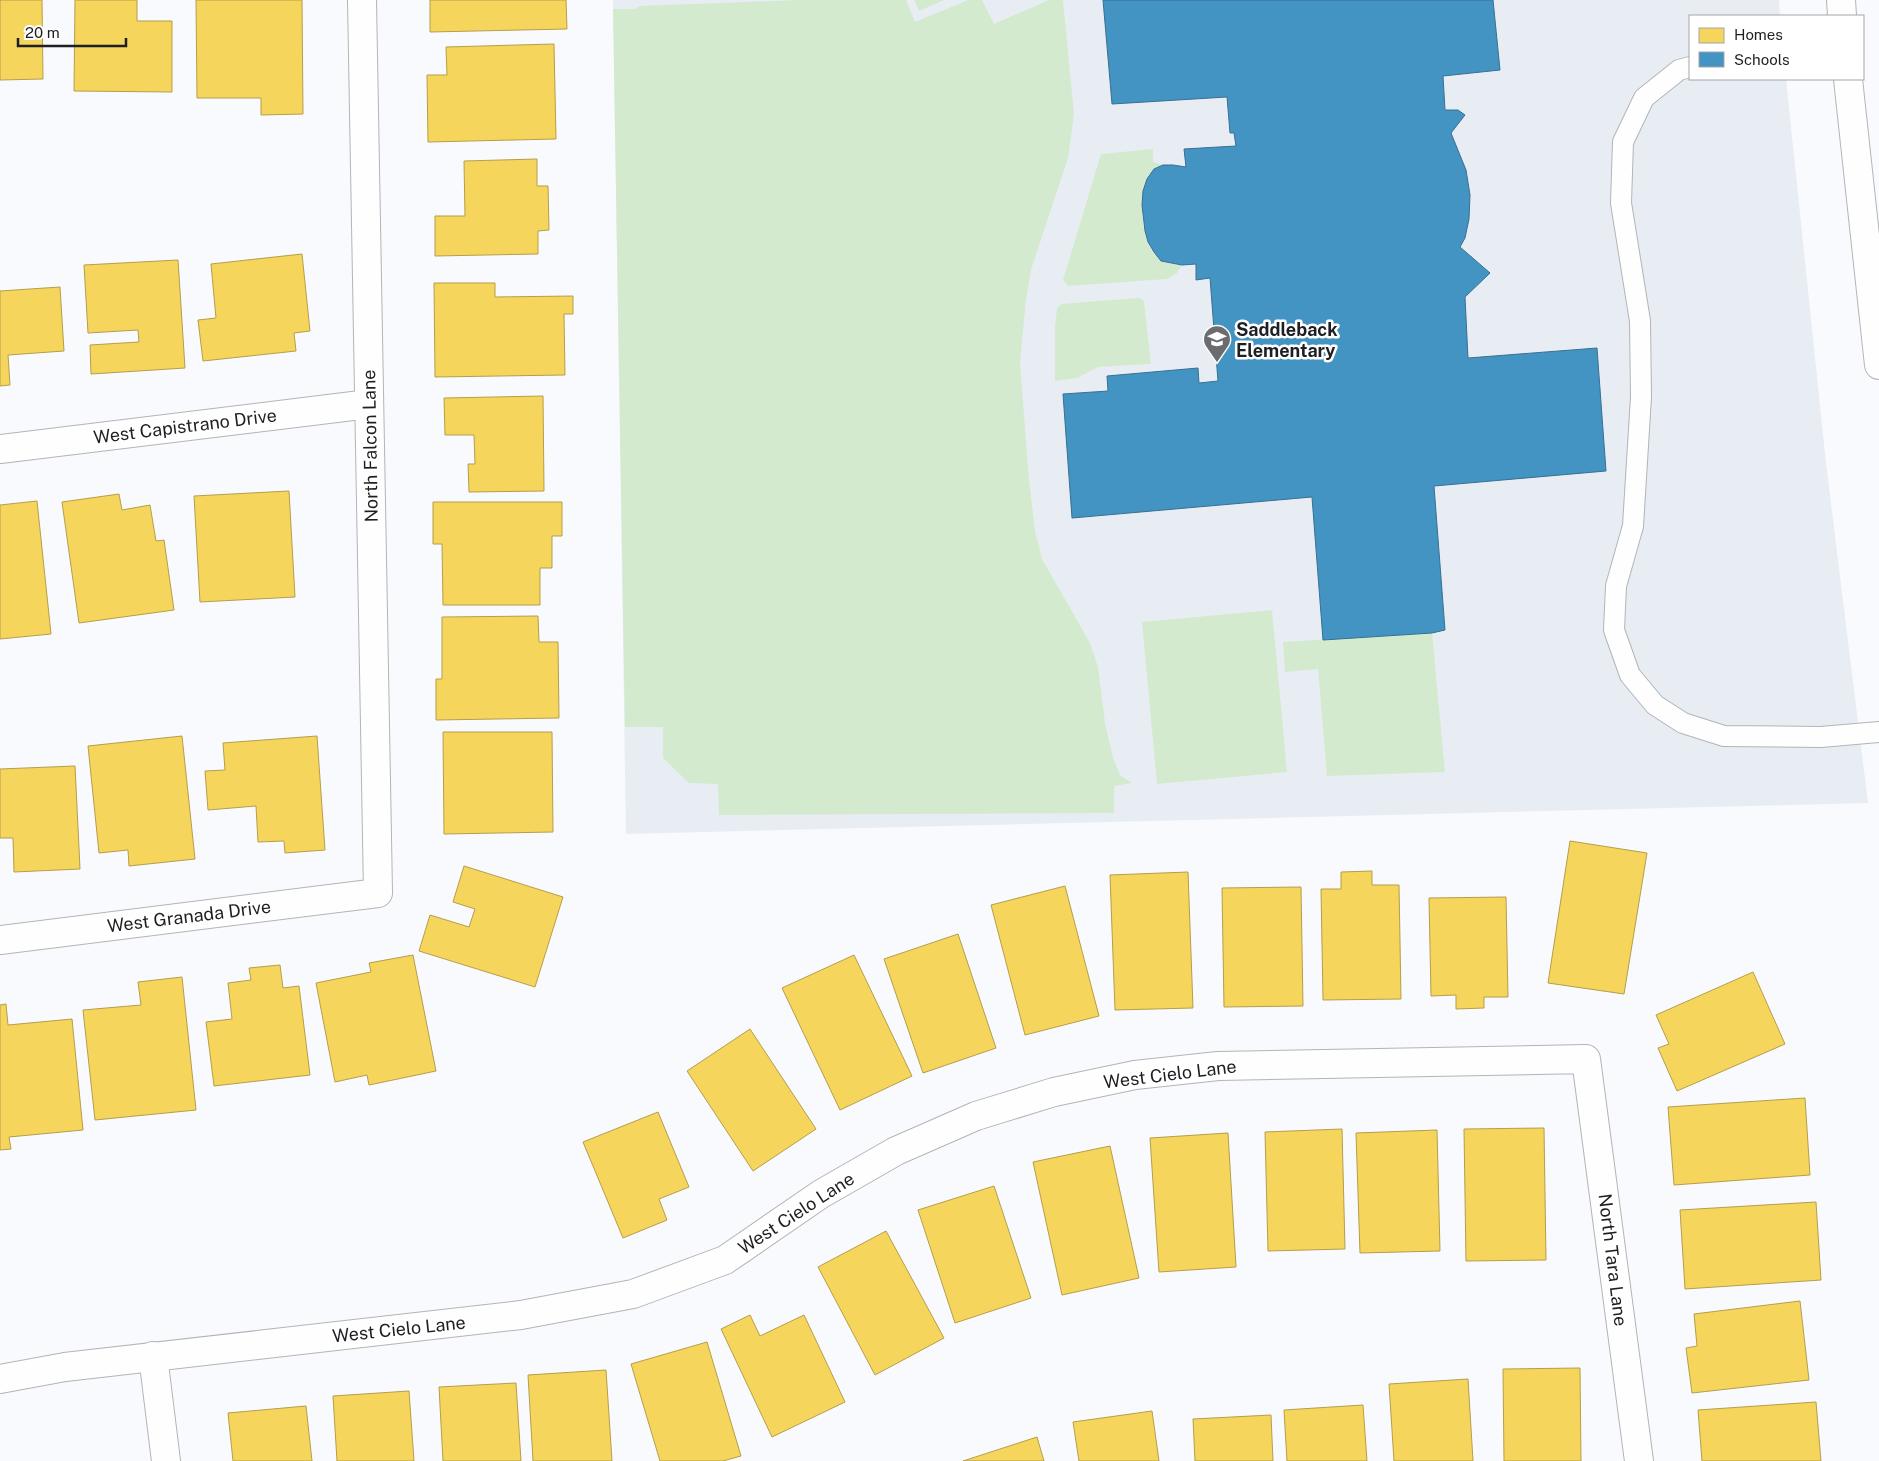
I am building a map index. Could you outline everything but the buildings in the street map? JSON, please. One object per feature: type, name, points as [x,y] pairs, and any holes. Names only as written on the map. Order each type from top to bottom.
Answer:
[{"type":"street","name":"North Falcon Lane","points":[[362,0],[378,893]]},
{"type":"street","points":[[1841,0],[1842,15]]},
{"type":"street","points":[[1848,80],[1879,365]]},
{"type":"street","name":"West Capistrano Drive","points":[[0,449],[369,404]]},
{"type":"street","name":"West Granada Drive","points":[[0,940],[378,893]]},
{"type":"street","name":"West Cielo Lane","points":[[0,1379],[65,1366],[521,1315],[633,1294],[725,1260],[821,1194],[896,1150],[985,1113],[1054,1092],[1135,1074],[1218,1066],[1586,1059]]},
{"type":"street","name":"North Tara Lane","points":[[1586,1059],[1639,1461]]},
{"type":"street","points":[[153,1356],[166,1461]]},
{"type":"lane","points":[[1689,67],[1679,70],[1644,98],[1623,142],[1621,203],[1640,321],[1641,397],[1633,526],[1616,586],[1614,630],[1630,674],[1655,705],[1683,723],[1724,736],[1821,737],[1879,732]]},
{"type":"shaded area","name":"Saddleback Elementary","points":[[613,0],[1779,0],[1780,15],[1689,15],[1689,80],[1786,80],[1826,463],[1868,803],[626,834]]},
{"type":"green space","points":[[799,0],[906,0],[915,22],[968,0],[982,0],[994,24],[1049,0],[1063,0],[1074,114],[1068,158],[1031,270],[1026,299],[1020,364],[1029,479],[1035,531],[1042,559],[1090,643],[1098,667],[1105,723],[1113,758],[1120,775],[1132,783],[1114,786],[1114,813],[719,815],[718,784],[689,783],[663,758],[663,727],[625,727],[613,9],[635,9],[640,6]]},
{"type":"green space","points":[[914,0],[944,0],[919,11]]},
{"type":"green space","points":[[1153,149],[1153,162],[1163,165],[1154,170],[1148,177],[1145,185],[1142,205],[1145,235],[1150,247],[1161,261],[1182,265],[1177,273],[1167,279],[1068,286],[1063,280],[1101,154]]},
{"type":"green space","points":[[1142,299],[1144,302],[1151,364],[1098,367],[1077,378],[1055,381],[1055,326],[1057,308],[1062,304]]},
{"type":"green space","points":[[1272,610],[1287,772],[1157,784],[1142,622]]},
{"type":"green space","points":[[1432,633],[1445,772],[1327,776],[1318,669],[1285,672],[1283,642]]},
{"type":"place","name":"Saddleback Elementary","points":[[1217,363]]}]
